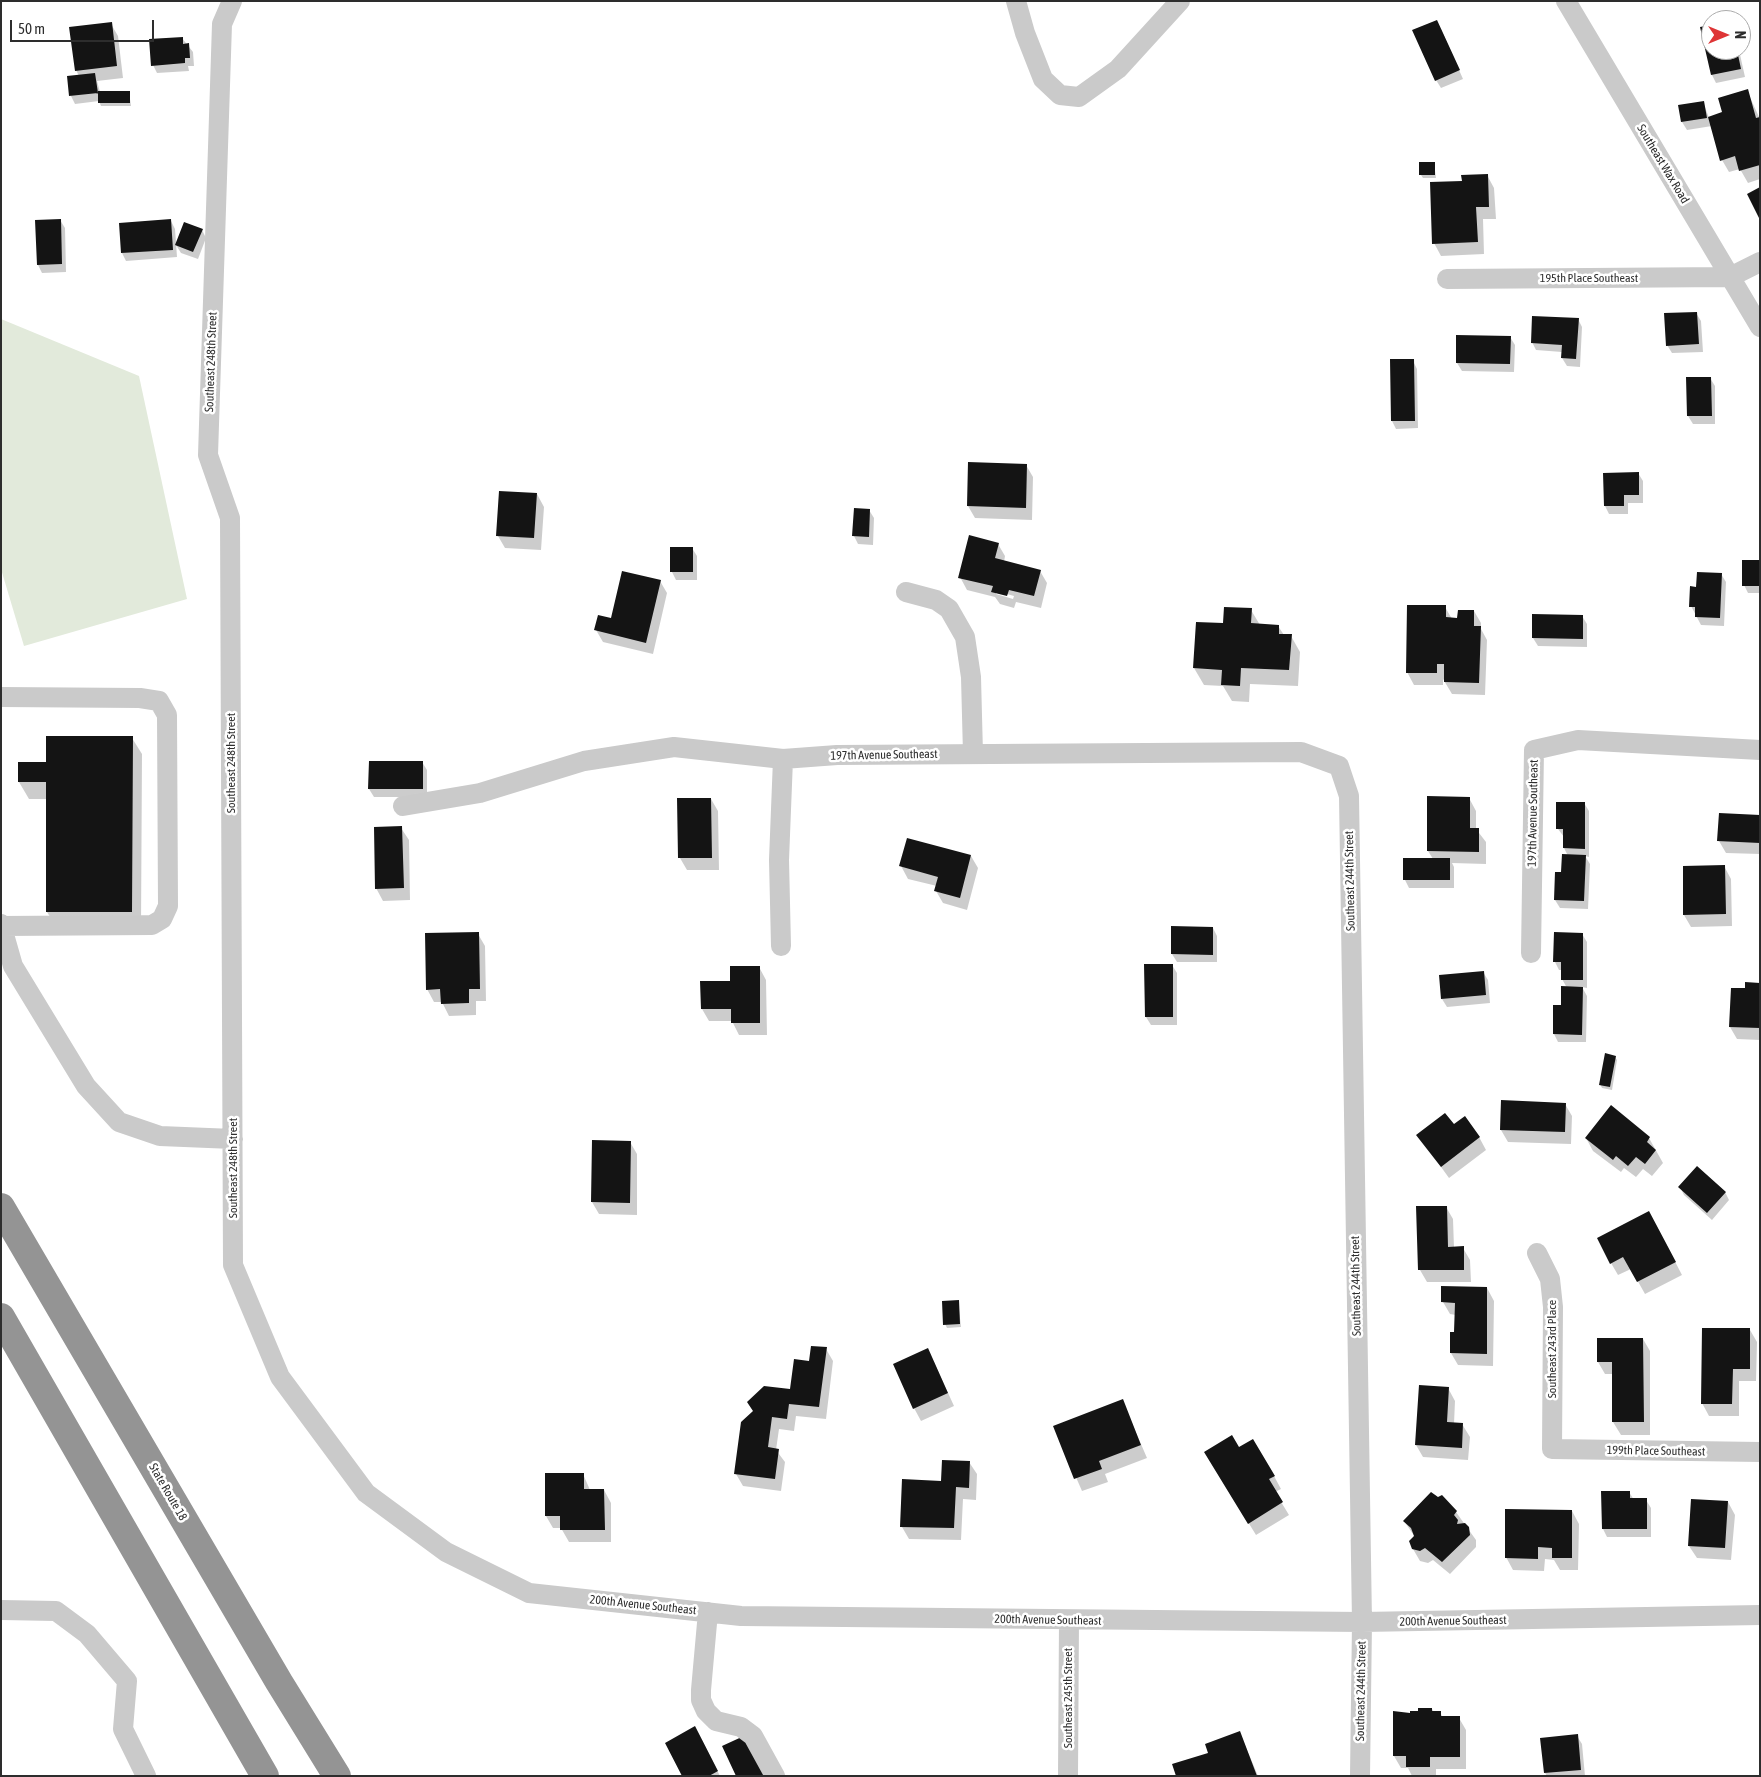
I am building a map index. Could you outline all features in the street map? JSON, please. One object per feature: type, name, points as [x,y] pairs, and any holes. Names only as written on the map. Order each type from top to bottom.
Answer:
[{"type":"highway","name":"State Route 18","points":[[1,1207],[269,1665],[337,1776]]},
{"type":"highway","points":[[1,1317],[264,1776]]},
{"type":"street","name":"Southeast 248th Street","points":[[232,1],[222,24],[208,455],[230,518],[233,1264],[280,1377],[366,1493]]},
{"type":"street","points":[[1016,1],[1025,33],[1043,79],[1060,95],[1079,97],[1118,69],[1180,1]]},
{"type":"street","name":"Southeast Wax Road","points":[[1566,1],[1760,327]]},
{"type":"street","points":[[1730,277],[1760,262]]},
{"type":"street","name":"195th Place Southeast","points":[[1447,279],[1730,277]]},
{"type":"street","points":[[906,592],[936,600],[949,609],[960,624],[965,637],[971,677],[973,754]]},
{"type":"street","points":[[1,698],[140,698],[159,701],[167,715],[168,906],[162,919],[152,925],[2,925],[13,966],[86,1086],[119,1122],[160,1136],[233,1139]]},
{"type":"street","name":"197th Avenue Southeast","points":[[1531,953],[1534,750],[1578,740],[1760,750]]},
{"type":"street","name":"197th Avenue Southeast","points":[[403,806],[480,793],[584,761],[674,747],[783,760],[837,755],[1302,752],[1339,766],[1348,796]]},
{"type":"street","points":[[781,946],[779,860],[783,760]]},
{"type":"street","name":"Southeast 244th Street","points":[[1348,796],[1362,1622],[1360,1776]]},
{"type":"street","name":"Southeast 243rd Place","points":[[1537,1253],[1550,1279],[1553,1307],[1552,1449]]},
{"type":"street","name":"199th Place Southeast","points":[[1552,1449],[1760,1452]]},
{"type":"street","name":"200th Avenue Southeast","points":[[366,1493],[446,1552],[529,1593],[742,1616],[1362,1622],[1760,1615]]},
{"type":"street","points":[[1,1610],[56,1611],[87,1634],[127,1681],[123,1729],[146,1776]]},
{"type":"street","points":[[708,1612],[701,1700],[706,1711],[716,1721],[742,1727],[753,1736],[775,1776]]},
{"type":"street","name":"Southeast 245th Street","points":[[1068,1776],[1069,1620]]},
{"type":"green space","points":[[1,319],[139,376],[187,599],[24,646],[1,569]]},
{"type":"building","points":[[1437,20],[1460,70],[1435,81],[1412,30]]},
{"type":"building","points":[[112,22],[117,66],[75,71],[69,27]]},
{"type":"building","points":[[183,37],[183,44],[189,43],[190,58],[185,58],[185,63],[151,66],[149,39]]},
{"type":"building","points":[[1708,60],[1739,60],[1741,69],[1711,75]]},
{"type":"building","points":[[95,73],[98,93],[69,96],[67,76]]},
{"type":"building","points":[[1748,89],[1756,118],[1760,117],[1760,165],[1739,171],[1735,156],[1720,161],[1708,117],[1722,112],[1718,98]]},
{"type":"building","points":[[98,91],[130,91],[130,103],[98,103]]},
{"type":"building","points":[[1704,101],[1707,118],[1681,122],[1678,105]]},
{"type":"building","points":[[1419,162],[1435,162],[1435,175],[1419,175]]},
{"type":"building","points":[[1488,174],[1489,207],[1476,207],[1478,242],[1432,244],[1430,182],[1462,181],[1461,175]]},
{"type":"building","points":[[1760,187],[1760,220],[1747,194]]},
{"type":"building","points":[[61,219],[62,264],[37,265],[35,220]]},
{"type":"building","points":[[171,219],[173,250],[121,253],[119,223]]},
{"type":"building","points":[[184,222],[203,229],[193,252],[175,245]]},
{"type":"building","points":[[1697,312],[1699,344],[1666,346],[1664,313]]},
{"type":"building","points":[[1532,316],[1579,318],[1576,359],[1561,358],[1562,345],[1531,343]]},
{"type":"building","points":[[1456,335],[1511,336],[1510,364],[1456,363]]},
{"type":"building","points":[[1390,359],[1414,359],[1415,421],[1391,421]]},
{"type":"building","points":[[1686,377],[1711,377],[1712,416],[1687,416]]},
{"type":"building","points":[[968,462],[1027,464],[1026,508],[967,506]]},
{"type":"building","points":[[1639,472],[1639,495],[1624,495],[1624,506],[1604,506],[1603,473]]},
{"type":"building","points":[[499,491],[537,493],[534,538],[496,536]]},
{"type":"building","points":[[854,508],[870,509],[869,537],[852,536]]},
{"type":"building","points":[[969,535],[999,543],[995,558],[1041,570],[1034,596],[1009,590],[1007,596],[991,592],[993,586],[958,578]]},
{"type":"building","points":[[670,547],[693,547],[693,572],[670,572]]},
{"type":"building","points":[[1742,560],[1760,560],[1760,586],[1742,586]]},
{"type":"building","points":[[622,571],[661,580],[646,643],[594,630],[598,615],[611,618]]},
{"type":"building","points":[[1697,572],[1722,573],[1720,618],[1695,617],[1695,607],[1689,607],[1690,586],[1696,587]]},
{"type":"building","points":[[1407,605],[1446,605],[1446,617],[1457,618],[1458,610],[1474,610],[1474,626],[1481,626],[1479,683],[1444,682],[1444,664],[1437,664],[1437,673],[1406,673]]},
{"type":"building","points":[[1224,607],[1252,608],[1251,623],[1279,625],[1279,634],[1292,634],[1289,670],[1241,668],[1240,686],[1221,685],[1222,670],[1193,668],[1196,622],[1223,623]]},
{"type":"building","points":[[1532,614],[1583,615],[1583,639],[1532,638]]},
{"type":"building","points":[[46,736],[133,736],[132,912],[46,912],[46,782],[18,782],[18,762],[46,762]]},
{"type":"building","points":[[369,761],[423,761],[423,789],[368,789]]},
{"type":"building","points":[[1427,796],[1470,797],[1470,828],[1479,828],[1479,852],[1427,851]]},
{"type":"building","points":[[677,798],[711,798],[712,858],[678,858]]},
{"type":"building","points":[[1556,802],[1585,802],[1585,849],[1563,848],[1563,829],[1556,829]]},
{"type":"building","points":[[1719,813],[1760,815],[1760,843],[1717,841]]},
{"type":"building","points":[[402,826],[404,888],[375,889],[374,827]]},
{"type":"building","points":[[907,838],[971,855],[960,898],[934,891],[938,877],[899,866]]},
{"type":"building","points":[[1562,854],[1586,855],[1584,901],[1554,900],[1555,872],[1561,872]]},
{"type":"building","points":[[1403,858],[1450,858],[1450,880],[1403,880]]},
{"type":"building","points":[[1725,865],[1726,914],[1683,915],[1683,866]]},
{"type":"building","points":[[1171,926],[1213,927],[1213,955],[1171,954]]},
{"type":"building","points":[[479,932],[480,989],[469,989],[469,1003],[441,1004],[440,989],[426,990],[425,933]]},
{"type":"building","points":[[1554,932],[1583,933],[1583,980],[1561,980],[1561,962],[1553,962]]},
{"type":"building","points":[[1144,964],[1173,964],[1173,1017],[1145,1017]]},
{"type":"building","points":[[730,966],[760,966],[760,1023],[731,1023],[731,1009],[701,1009],[700,981],[730,981]]},
{"type":"building","points":[[1484,971],[1486,995],[1441,999],[1439,975]]},
{"type":"building","points":[[1745,982],[1760,983],[1760,1028],[1729,1027],[1731,988],[1745,988]]},
{"type":"building","points":[[1561,986],[1583,987],[1582,1035],[1553,1034],[1553,1005],[1561,1005]]},
{"type":"building","points":[[1605,1053],[1616,1056],[1610,1087],[1599,1085]]},
{"type":"building","points":[[1501,1100],[1566,1103],[1565,1132],[1500,1130]]},
{"type":"building","points":[[1611,1105],[1650,1137],[1647,1142],[1656,1150],[1645,1164],[1636,1157],[1628,1166],[1616,1156],[1613,1160],[1585,1138]]},
{"type":"building","points":[[1445,1113],[1454,1124],[1465,1116],[1480,1137],[1441,1167],[1416,1135]]},
{"type":"building","points":[[592,1140],[631,1141],[630,1203],[591,1202]]},
{"type":"building","points":[[1697,1166],[1726,1192],[1707,1213],[1678,1187]]},
{"type":"building","points":[[1416,1206],[1447,1206],[1448,1247],[1464,1246],[1464,1270],[1418,1270]]},
{"type":"building","points":[[1649,1211],[1676,1262],[1637,1282],[1623,1257],[1610,1264],[1597,1238]]},
{"type":"building","points":[[1441,1286],[1487,1287],[1487,1354],[1450,1353],[1450,1332],[1454,1332],[1455,1303],[1441,1302]]},
{"type":"building","points":[[959,1300],[960,1324],[943,1325],[942,1301]]},
{"type":"building","points":[[1702,1328],[1750,1328],[1750,1369],[1733,1369],[1732,1404],[1701,1404]]},
{"type":"building","points":[[1597,1338],[1643,1338],[1644,1422],[1612,1422],[1612,1362],[1597,1362]]},
{"type":"building","points":[[811,1346],[827,1347],[819,1407],[789,1404],[787,1419],[772,1417],[768,1447],[779,1449],[775,1479],[734,1474],[741,1422],[753,1411],[747,1402],[764,1386],[790,1389],[794,1359],[809,1361]]},
{"type":"building","points":[[928,1348],[948,1393],[913,1409],[893,1364]]},
{"type":"building","points":[[1419,1385],[1449,1387],[1447,1422],[1463,1423],[1462,1448],[1415,1445]]},
{"type":"building","points":[[1123,1399],[1141,1445],[1099,1461],[1102,1469],[1074,1479],[1053,1426]]},
{"type":"building","points":[[1232,1435],[1239,1447],[1253,1439],[1275,1476],[1269,1479],[1283,1502],[1248,1524],[1204,1452]]},
{"type":"building","points":[[942,1460],[970,1461],[969,1488],[956,1487],[954,1528],[900,1527],[902,1479],[941,1481]]},
{"type":"building","points":[[545,1473],[584,1473],[584,1489],[604,1489],[605,1530],[560,1530],[560,1516],[545,1516]]},
{"type":"building","points":[[1601,1491],[1630,1491],[1630,1498],[1647,1498],[1647,1529],[1602,1529]]},
{"type":"building","points":[[1431,1492],[1438,1497],[1442,1495],[1457,1511],[1454,1515],[1458,1520],[1457,1524],[1465,1523],[1469,1527],[1470,1535],[1442,1562],[1425,1548],[1420,1551],[1412,1549],[1409,1541],[1414,1536],[1411,1528],[1403,1521]]},
{"type":"building","points":[[1691,1499],[1728,1501],[1725,1548],[1688,1546]]},
{"type":"building","points":[[1505,1509],[1572,1510],[1572,1558],[1552,1558],[1552,1548],[1538,1547],[1538,1559],[1505,1558]]},
{"type":"building","points":[[1418,1708],[1432,1708],[1432,1711],[1441,1711],[1441,1716],[1460,1716],[1460,1757],[1430,1757],[1430,1767],[1406,1767],[1406,1756],[1393,1756],[1393,1711],[1410,1713],[1410,1711],[1418,1711]]},
{"type":"building","points":[[695,1726],[718,1771],[709,1776],[682,1776],[665,1743]]},
{"type":"building","points":[[1240,1731],[1257,1776],[1176,1776],[1172,1764],[1208,1753],[1205,1744]]},
{"type":"building","points":[[1578,1734],[1581,1770],[1544,1773],[1540,1738]]},
{"type":"building","points":[[746,1735],[765,1776],[736,1776],[722,1746]]}]
